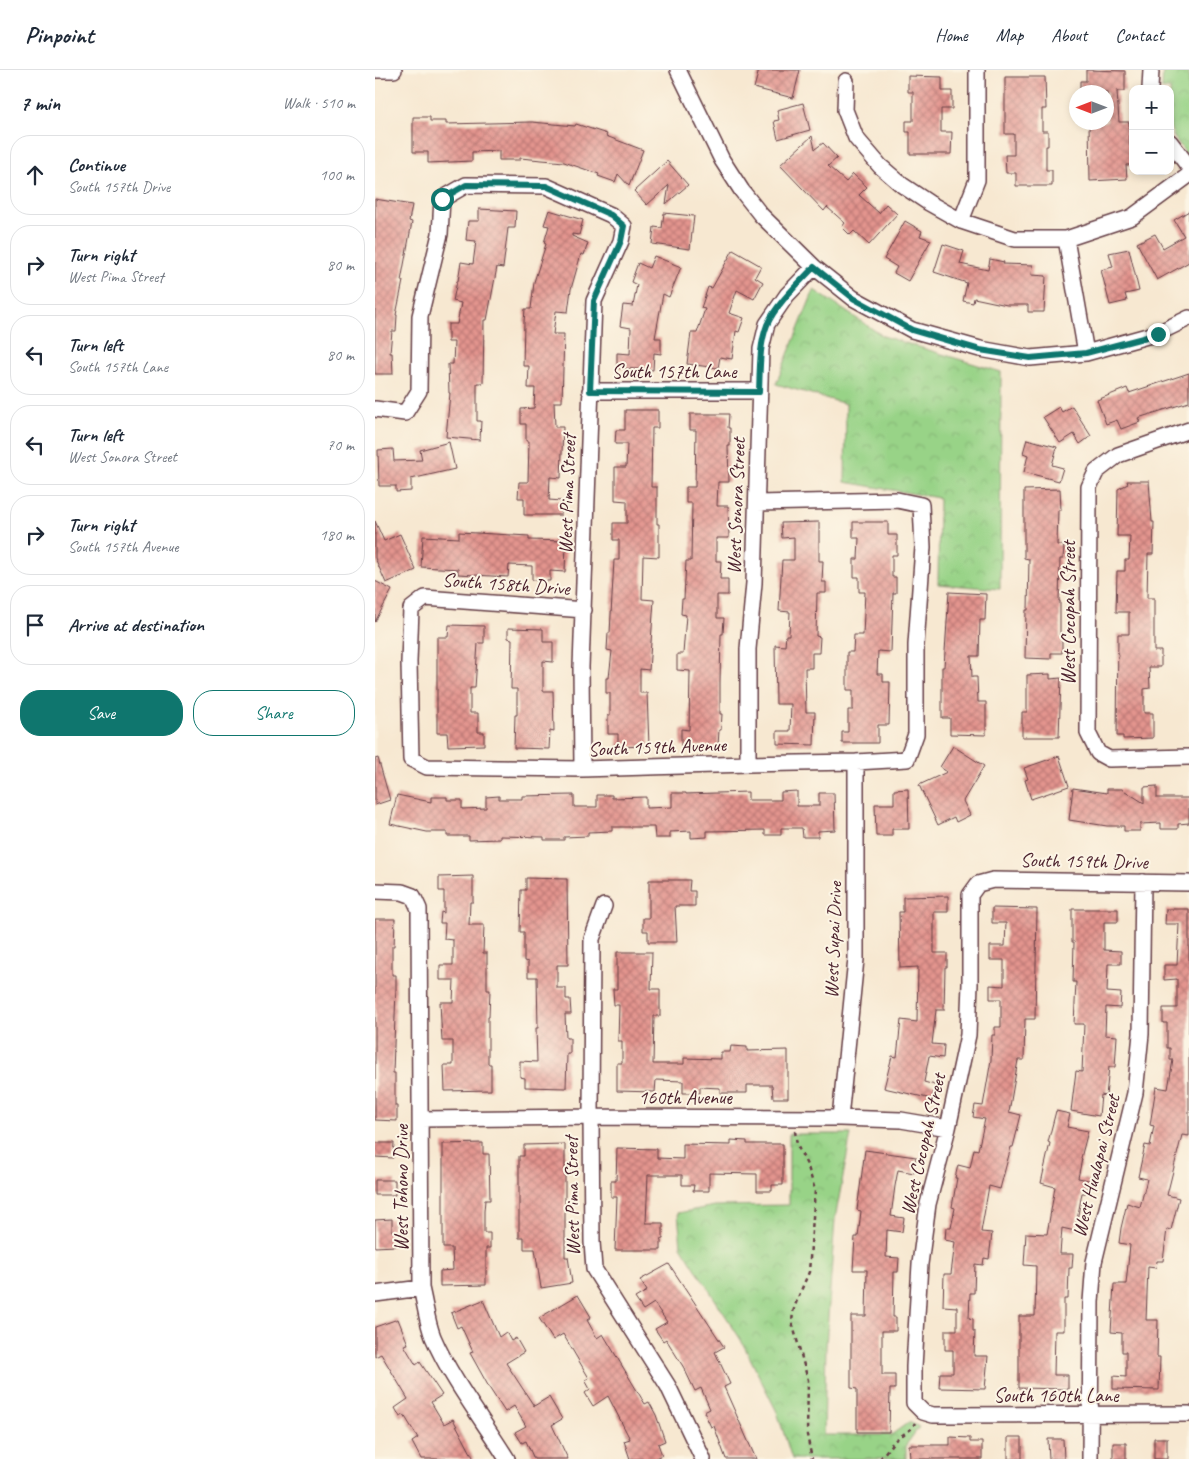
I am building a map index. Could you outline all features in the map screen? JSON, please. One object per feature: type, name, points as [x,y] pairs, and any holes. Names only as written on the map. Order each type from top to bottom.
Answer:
[{"type":"street","points":[[375,70],[394,70]]},
{"type":"street","points":[[678,70],[722,160],[742,191],[761,215],[814,267],[853,298],[912,330],[980,350],[1030,358],[1086,353],[1158,334],[1189,318]]},
{"type":"street","points":[[961,221],[977,180],[977,70]]},
{"type":"street","points":[[1150,85],[1151,70]]},
{"type":"street","points":[[846,81],[845,110],[856,138],[880,166],[902,185],[961,221],[1015,239],[1066,239],[1132,217],[1189,175]]},
{"type":"street","points":[[1174,147],[1189,167]]},
{"type":"street","name":"West Pima Street","points":[[375,410],[405,413],[419,392],[420,316],[440,234],[442,199],[466,185],[546,186],[611,215],[624,226],[621,241],[594,301],[581,667],[582,769]]},
{"type":"street","points":[[1066,239],[1086,353]]},
{"type":"street","name":"West Sonora Street","points":[[747,764],[747,649],[754,583],[761,350],[767,324],[787,295],[814,267]]},
{"type":"street","name":"South 157th Lane","points":[[590,391],[759,392]]},
{"type":"street","name":"West Cocopah Street","points":[[1189,430],[1118,455],[1096,472],[1089,487],[1088,733],[1098,754],[1109,758],[1189,757]]},
{"type":"street","name":"South 159th Avenue","points":[[411,759],[427,767],[582,769],[907,759],[916,734],[916,646],[923,547],[921,506],[897,500],[757,503]]},
{"type":"street","name":"South 158th Drive","points":[[411,759],[409,662],[411,609],[425,598],[584,610]]},
{"type":"street","name":"West Supai Drive","points":[[840,1118],[856,959],[856,762]]},
{"type":"street","name":"South 159th Drive","points":[[978,884],[993,880],[1189,883]]},
{"type":"street","name":"West Hualapai Street","points":[[1090,1459],[1091,1302],[1094,1262],[1136,1085],[1141,1034],[1143,882]]},
{"type":"street","name":"West Cocopah Street","points":[[923,1412],[914,1403],[914,1367],[920,1264],[927,1204],[947,1128],[968,1035],[970,895],[978,884]]},
{"type":"street","name":"West Tohono Drive","points":[[375,891],[402,892],[413,896],[419,909],[421,1288],[433,1336],[452,1372],[507,1459]]},
{"type":"street","name":"West Pima Street","points":[[604,906],[593,939],[591,1117],[594,1269],[668,1386],[703,1459]]},
{"type":"street","name":"160th Avenue","points":[[421,1119],[591,1117],[840,1118],[901,1120],[947,1128]]},
{"type":"street","points":[[375,1294],[421,1288]]},
{"type":"street","name":"South 160th Lane","points":[[923,1412],[933,1415],[1189,1414]]},
{"type":"path","points":[[796,1118],[797,1145],[810,1173],[815,1190],[809,1272],[797,1300],[792,1322],[807,1380],[807,1435],[812,1459]]},
{"type":"path","points":[[880,1459],[894,1441],[911,1429],[923,1412]]},
{"type":"green space","points":[[1163,70],[1189,70],[1189,158],[1174,137],[1174,85],[1162,85]]},
{"type":"green space","points":[[814,290],[883,336],[1001,372],[1000,589],[938,584],[939,498],[845,482],[846,404],[776,384]]},
{"type":"green space","points":[[789,1134],[851,1134],[835,1219],[826,1346],[824,1435],[891,1435],[909,1422],[919,1427],[906,1445],[906,1459],[792,1459],[777,1412],[741,1340],[681,1246],[678,1213],[715,1206],[789,1205]]},
{"type":"building","points":[[759,70],[800,70],[793,98],[754,88]]},
{"type":"building","points":[[1086,70],[1125,71],[1125,91],[1117,91],[1119,122],[1129,122],[1129,165],[1126,165],[1127,179],[1090,181],[1089,130],[1114,130],[1114,85],[1080,85],[1080,81],[1086,81]]},
{"type":"building","points":[[908,76],[942,77],[942,91],[952,91],[952,109],[941,109],[941,132],[952,132],[951,154],[910,154],[910,132],[906,132],[906,121],[913,121],[913,92],[908,92]]},
{"type":"building","points":[[1005,77],[1045,77],[1046,109],[1042,109],[1042,131],[1048,131],[1046,170],[1052,170],[1052,186],[1016,186],[1016,173],[1006,173],[1005,155],[1014,155],[1014,134],[1005,134]]},
{"type":"building","points":[[803,103],[810,130],[778,139],[774,121],[779,120],[777,110]]},
{"type":"building","points":[[413,117],[430,117],[430,121],[446,121],[446,124],[532,122],[575,126],[576,124],[607,134],[606,136],[643,150],[629,186],[618,174],[615,182],[598,176],[599,174],[564,162],[520,158],[520,160],[499,160],[499,151],[472,152],[472,161],[428,163],[428,152],[413,152]]},
{"type":"building","points":[[812,136],[815,149],[823,143],[837,158],[828,166],[846,182],[853,174],[867,187],[859,195],[879,213],[886,204],[897,214],[869,245],[854,231],[850,235],[842,227],[845,223],[827,207],[824,211],[780,165]]},
{"type":"building","points":[[667,161],[688,185],[666,204],[669,185],[647,205],[634,191]]},
{"type":"building","points":[[375,199],[412,205],[409,221],[412,222],[396,315],[396,331],[392,331],[390,353],[392,353],[393,374],[375,374]]},
{"type":"building","points":[[479,209],[516,211],[515,228],[508,228],[503,268],[497,267],[487,320],[484,320],[483,383],[477,383],[477,421],[481,421],[480,440],[446,437],[450,393],[448,364],[453,364],[454,342],[448,342],[448,324],[457,324],[461,303],[453,301],[461,262],[473,264],[476,241],[466,240],[468,221],[479,221]]},
{"type":"building","points":[[549,210],[583,220],[579,235],[572,234],[572,236],[588,243],[584,255],[581,254],[571,289],[568,312],[556,311],[553,334],[564,334],[562,402],[554,402],[555,427],[563,427],[561,478],[550,477],[549,500],[561,501],[561,515],[524,515],[524,498],[518,498],[519,482],[528,482],[529,441],[526,441],[526,424],[521,424],[521,409],[534,408],[535,388],[528,388],[529,366],[523,366],[525,309],[531,309],[534,282],[546,244],[544,243],[549,226],[544,225]]},
{"type":"building","points":[[1189,211],[1189,262],[1157,280],[1137,243],[1155,234],[1163,248],[1184,236],[1174,220]]},
{"type":"building","points":[[664,213],[694,216],[690,249],[652,244],[654,227],[662,228]]},
{"type":"building","points":[[905,221],[922,231],[920,236],[931,240],[908,281],[894,273],[897,267],[884,259]]},
{"type":"building","points":[[943,244],[964,251],[960,264],[988,270],[990,259],[1004,262],[1003,264],[1033,265],[1032,275],[1046,276],[1044,312],[1028,312],[1028,305],[1007,305],[974,298],[973,303],[963,301],[967,283],[934,272]]},
{"type":"building","points":[[1129,249],[1139,291],[1125,294],[1127,301],[1110,305],[1101,270],[1113,267],[1109,253]]},
{"type":"building","points":[[733,250],[761,266],[755,277],[763,282],[754,299],[737,290],[729,313],[744,318],[739,332],[736,331],[732,359],[720,357],[718,368],[687,364],[691,333],[697,333],[705,309],[701,308],[708,287],[712,288]]},
{"type":"building","points":[[654,256],[681,267],[669,297],[663,294],[655,338],[661,338],[661,354],[654,353],[653,370],[617,368],[617,353],[630,354],[631,328],[620,326],[623,305],[633,306],[637,285],[631,282],[638,263],[649,268]]},
{"type":"building","points":[[1189,373],[1189,402],[1138,418],[1140,422],[1121,429],[1117,420],[1106,424],[1097,400],[1127,388],[1129,393]]},
{"type":"building","points":[[1072,406],[1091,436],[1080,444],[1074,434],[1060,443],[1043,417],[1059,407],[1062,412]]},
{"type":"building","points":[[625,410],[658,410],[658,428],[652,428],[651,487],[657,487],[659,557],[643,556],[642,599],[654,600],[649,670],[640,669],[640,693],[647,693],[649,746],[618,747],[618,734],[608,734],[610,693],[606,693],[606,678],[609,678],[612,651],[607,650],[608,633],[610,633],[614,560],[619,560],[619,540],[613,540],[613,523],[627,523],[627,501],[615,500],[615,467],[626,467],[627,444],[615,444],[616,430],[625,430]]},
{"type":"building","points":[[690,414],[729,414],[729,482],[718,482],[717,506],[728,506],[729,538],[716,538],[716,561],[721,561],[720,579],[728,579],[728,595],[717,595],[717,618],[724,618],[723,634],[721,634],[720,681],[720,714],[722,714],[718,746],[681,746],[681,729],[689,730],[690,671],[677,670],[677,654],[683,654],[686,615],[681,614],[682,599],[684,599],[686,561],[691,561],[692,503],[686,503],[686,487],[695,487],[696,430],[690,430]]},
{"type":"building","points":[[1027,439],[1057,447],[1052,465],[1063,468],[1059,481],[1024,472],[1028,455],[1023,453]]},
{"type":"building","points":[[449,442],[455,469],[411,479],[411,491],[396,492],[396,486],[379,486],[378,450],[393,449],[394,461],[422,460],[420,450]]},
{"type":"building","points":[[1127,481],[1149,481],[1152,522],[1154,522],[1153,554],[1148,554],[1147,598],[1154,598],[1154,651],[1161,651],[1161,667],[1149,667],[1150,688],[1144,689],[1144,713],[1153,713],[1153,738],[1123,739],[1123,736],[1117,736],[1118,634],[1129,634],[1129,612],[1116,612],[1117,571],[1125,571],[1125,560],[1129,560],[1130,536],[1117,536],[1118,489],[1128,484]]},
{"type":"building","points":[[1060,489],[1061,510],[1058,510],[1057,545],[1064,545],[1063,559],[1060,559],[1059,601],[1062,653],[1051,653],[1051,659],[1025,658],[1029,559],[1024,558],[1024,490]]},
{"type":"building","points":[[375,521],[384,541],[400,534],[416,570],[386,583],[375,558]]},
{"type":"building","points":[[819,522],[819,561],[823,561],[822,582],[826,582],[826,593],[817,593],[816,636],[820,637],[819,653],[812,653],[812,668],[805,668],[806,712],[815,712],[814,745],[777,744],[777,731],[790,731],[791,704],[776,704],[775,645],[785,646],[786,635],[789,635],[790,612],[779,611],[782,560],[794,560],[794,537],[782,538],[781,523]]},
{"type":"building","points":[[853,522],[888,522],[888,535],[897,535],[897,555],[892,555],[892,577],[896,577],[896,593],[893,593],[891,652],[878,651],[877,674],[883,674],[883,682],[890,682],[889,725],[878,725],[878,743],[842,743],[842,732],[848,732],[848,710],[853,710],[853,690],[847,690],[847,652],[853,652],[854,635],[863,635],[865,592],[859,592],[859,577],[854,577],[854,559],[858,559],[859,538],[853,538]]},
{"type":"building","points":[[459,532],[529,536],[529,540],[566,541],[565,572],[550,571],[550,581],[532,580],[532,566],[509,565],[508,577],[458,574],[458,569],[421,567],[423,536],[459,538]]},
{"type":"building","points":[[375,581],[392,590],[375,622]]},
{"type":"building","points":[[949,592],[986,594],[985,620],[980,620],[979,656],[971,656],[972,677],[977,677],[978,702],[986,702],[986,735],[950,734],[950,718],[942,718],[942,667],[944,667]]},
{"type":"building","points":[[449,625],[484,626],[484,643],[478,643],[475,688],[470,688],[470,713],[478,713],[478,732],[484,732],[484,745],[448,746],[447,733],[437,733],[437,637],[448,637]]},
{"type":"building","points":[[508,628],[543,629],[543,642],[553,642],[553,662],[543,661],[543,691],[553,691],[554,732],[550,731],[549,749],[514,748],[517,689],[511,689],[512,639],[508,638]]},
{"type":"building","points":[[1050,674],[1050,679],[1061,678],[1059,737],[1022,737],[1022,712],[1027,712],[1027,675]]},
{"type":"building","points":[[953,746],[984,766],[963,801],[970,815],[956,822],[954,817],[938,825],[919,785],[947,772],[940,767]]},
{"type":"building","points":[[1059,756],[1069,786],[1031,799],[1025,780],[1028,779],[1024,768]]},
{"type":"building","points":[[378,758],[390,800],[375,805],[375,759]]},
{"type":"building","points":[[1157,786],[1157,798],[1189,798],[1189,823],[1178,824],[1178,829],[1161,829],[1161,823],[1140,824],[1140,831],[1124,831],[1124,826],[1107,826],[1069,820],[1073,788],[1107,793],[1107,789],[1122,789],[1144,803],[1144,787]]},
{"type":"building","points":[[908,789],[909,829],[892,829],[892,836],[876,836],[875,804],[894,804],[894,790]]},
{"type":"building","points":[[797,791],[797,806],[819,806],[819,793],[834,793],[835,830],[818,831],[818,837],[803,837],[802,828],[781,828],[781,835],[765,835],[765,830],[707,831],[707,837],[691,838],[691,831],[670,832],[670,838],[655,838],[654,827],[612,827],[612,831],[588,832],[588,836],[564,837],[564,840],[544,840],[544,837],[500,836],[500,839],[469,840],[469,836],[447,836],[447,832],[427,832],[390,824],[397,795],[431,802],[431,797],[447,797],[447,800],[462,800],[462,809],[486,808],[486,797],[499,796],[499,799],[522,799],[522,796],[574,795],[574,807],[597,807],[597,795],[612,795],[612,798],[646,797],[646,808],[672,807],[672,793],[748,792],[748,800],[781,800],[781,792]]},
{"type":"building","points":[[473,876],[473,902],[470,902],[469,925],[484,925],[483,953],[487,953],[487,990],[490,990],[488,1064],[491,1064],[491,1090],[445,1091],[444,1065],[453,1065],[453,1041],[442,1041],[440,1002],[453,1002],[454,980],[440,980],[440,965],[453,965],[453,940],[444,939],[445,923],[440,923],[441,912],[444,913],[444,891],[439,891],[439,877]]},
{"type":"building","points":[[526,878],[567,879],[568,965],[557,965],[557,988],[566,988],[566,999],[570,999],[571,1014],[565,1014],[566,1038],[570,1038],[570,1054],[567,1054],[566,1088],[525,1087],[525,1078],[520,1077],[520,1061],[537,1062],[537,977],[528,977],[528,962],[524,961],[524,932],[520,932],[521,890],[526,890]]},
{"type":"building","points":[[649,880],[690,880],[689,891],[695,891],[695,906],[675,906],[677,942],[648,942],[648,931],[643,931],[643,918],[649,918]]},
{"type":"building","points":[[948,896],[948,912],[934,912],[934,953],[947,953],[947,967],[945,967],[944,1010],[936,1010],[932,1044],[944,1045],[943,1058],[929,1056],[924,1082],[935,1085],[932,1099],[884,1088],[892,1056],[897,1057],[901,1020],[917,1022],[918,967],[900,968],[899,912],[903,912],[903,897]]},
{"type":"building","points":[[992,908],[1037,909],[1035,1019],[1025,1019],[1024,1060],[1018,1060],[1009,1112],[1021,1115],[1013,1147],[1011,1147],[1000,1189],[989,1186],[981,1232],[992,1233],[989,1259],[984,1258],[983,1265],[975,1264],[974,1293],[970,1293],[969,1318],[973,1319],[973,1331],[975,1331],[974,1356],[988,1356],[985,1389],[939,1388],[940,1373],[953,1373],[953,1350],[945,1350],[945,1330],[957,1330],[957,1307],[943,1306],[944,1274],[951,1274],[955,1242],[945,1240],[946,1228],[951,1228],[955,1208],[952,1207],[958,1165],[970,1168],[974,1149],[978,1150],[985,1119],[973,1117],[975,1105],[983,1106],[991,1060],[992,1035],[995,1035],[995,1027],[1001,1027],[1001,999],[990,999],[990,985],[1004,986],[1004,960],[990,960],[990,946],[1005,946],[1006,923],[992,923]]},
{"type":"building","points":[[1072,909],[1118,909],[1118,922],[1104,922],[1104,950],[1121,951],[1121,964],[1108,964],[1107,992],[1121,993],[1120,1008],[1106,1007],[1105,1035],[1117,1036],[1115,1067],[1109,1067],[1106,1096],[1101,1095],[1099,1116],[1071,1111],[1076,1071],[1082,1072],[1084,1024],[1074,1024],[1076,982],[1073,982],[1074,942],[1072,942]]},
{"type":"building","points":[[1166,909],[1189,909],[1189,1136],[1182,1135],[1167,1195],[1179,1198],[1171,1230],[1167,1229],[1163,1261],[1157,1261],[1156,1268],[1148,1267],[1146,1320],[1158,1320],[1157,1357],[1160,1357],[1159,1390],[1113,1389],[1113,1376],[1126,1377],[1126,1352],[1122,1352],[1122,1333],[1111,1332],[1114,1284],[1126,1284],[1130,1245],[1119,1243],[1121,1228],[1127,1203],[1140,1207],[1147,1179],[1138,1177],[1145,1145],[1150,1146],[1154,1126],[1150,1125],[1156,1087],[1168,1089],[1173,1060],[1170,1060],[1170,1048],[1167,1048],[1167,1023],[1163,1023],[1163,1008],[1177,1008],[1177,979],[1164,980],[1164,965],[1177,965],[1179,924],[1165,924]]},
{"type":"building","points":[[375,919],[395,919],[394,946],[392,946],[392,975],[396,975],[393,1073],[395,1073],[397,1121],[375,1120]]},
{"type":"building","points":[[617,952],[652,952],[651,989],[660,989],[660,1016],[654,1016],[653,1064],[684,1064],[684,1058],[721,1059],[721,1052],[730,1052],[731,1046],[747,1047],[747,1051],[788,1050],[788,1098],[773,1098],[772,1085],[747,1085],[747,1093],[720,1093],[720,1088],[700,1087],[700,1093],[683,1093],[683,1081],[656,1080],[655,1092],[617,1091],[617,1063],[622,1063],[622,1041],[618,1041],[619,1005],[614,1005],[613,989],[617,989]]},
{"type":"building","points":[[1056,1111],[1070,1114],[1067,1127],[1088,1131],[1078,1178],[1089,1180],[1086,1193],[1082,1193],[1075,1231],[1062,1228],[1060,1254],[1073,1254],[1072,1268],[1069,1268],[1068,1299],[1064,1299],[1064,1331],[1055,1331],[1054,1375],[1068,1375],[1068,1389],[1019,1388],[1019,1316],[1035,1316],[1036,1266],[1024,1265],[1026,1233],[1047,1234],[1055,1187],[1041,1183],[1050,1143],[1048,1142]]},
{"type":"building","points":[[731,1140],[747,1141],[747,1144],[783,1144],[783,1185],[772,1185],[772,1191],[757,1191],[757,1174],[709,1173],[709,1191],[693,1191],[694,1185],[682,1185],[682,1175],[648,1175],[646,1223],[663,1223],[661,1250],[615,1250],[617,1197],[611,1197],[611,1181],[616,1181],[617,1148],[657,1149],[657,1158],[683,1159],[683,1144],[731,1145]]},
{"type":"building","points":[[375,1143],[394,1143],[393,1158],[375,1157]]},
{"type":"building","points":[[483,1143],[483,1154],[489,1154],[490,1200],[485,1200],[484,1211],[484,1233],[490,1233],[490,1248],[486,1248],[486,1285],[440,1286],[440,1271],[453,1270],[452,1248],[443,1248],[443,1144]]},
{"type":"building","points":[[565,1144],[565,1257],[568,1257],[572,1283],[541,1288],[535,1249],[524,1249],[524,1238],[519,1238],[519,1156],[524,1156],[524,1145]]},
{"type":"building","points":[[865,1150],[916,1157],[914,1173],[898,1170],[895,1186],[891,1216],[904,1218],[902,1232],[887,1230],[886,1257],[899,1258],[898,1272],[894,1272],[893,1317],[896,1317],[896,1331],[882,1331],[882,1375],[895,1375],[895,1389],[890,1389],[889,1432],[857,1432],[857,1389],[851,1388],[851,1316],[866,1316],[867,1270],[853,1270],[855,1237],[858,1237],[861,1211],[857,1210]]},
{"type":"building","points":[[375,1180],[395,1180],[395,1195],[375,1195]]},
{"type":"building","points":[[392,1219],[392,1231],[396,1231],[396,1246],[375,1247],[375,1220]]},
{"type":"building","points":[[669,1264],[724,1347],[715,1352],[730,1384],[724,1387],[756,1459],[726,1459],[714,1426],[711,1427],[704,1412],[710,1409],[701,1388],[695,1391],[684,1368],[666,1339],[663,1341],[655,1329],[667,1322],[654,1303],[643,1310],[635,1298],[647,1291],[640,1280]]},
{"type":"building","points":[[578,1295],[591,1317],[587,1320],[597,1338],[603,1334],[645,1404],[649,1402],[656,1415],[665,1441],[658,1444],[662,1455],[653,1459],[630,1459],[624,1441],[630,1439],[608,1396],[593,1406],[585,1393],[590,1389],[585,1380],[589,1378],[563,1334],[553,1340],[539,1318]]},
{"type":"building","points":[[483,1300],[499,1337],[506,1332],[511,1341],[516,1338],[524,1352],[506,1363],[534,1406],[549,1397],[562,1419],[552,1425],[568,1459],[534,1459],[526,1441],[522,1443],[515,1432],[526,1426],[514,1406],[505,1412],[470,1353],[473,1352],[461,1326],[457,1328],[451,1313]]},
{"type":"building","points":[[398,1319],[408,1344],[404,1345],[416,1365],[420,1362],[442,1395],[431,1402],[444,1424],[453,1419],[474,1459],[421,1459],[412,1442],[418,1438],[404,1415],[400,1417],[395,1408],[408,1399],[381,1354],[375,1357],[375,1327]]},
{"type":"building","points":[[950,1437],[970,1438],[970,1442],[982,1442],[982,1459],[910,1459],[909,1445],[950,1445]]},
{"type":"building","points":[[1008,1437],[1022,1437],[1022,1459],[1008,1459]]},
{"type":"building","points":[[1154,1438],[1167,1438],[1167,1459],[1154,1459]]},
{"type":"building","points":[[1048,1439],[1063,1439],[1064,1459],[1049,1459]]},
{"type":"building","points":[[1113,1443],[1126,1443],[1126,1459],[1113,1459]]},
{"type":"route","points":[[442,199],[466,185],[546,186],[611,215],[624,226],[621,241],[594,301],[590,391],[759,392],[761,350],[767,324],[787,295],[814,267],[853,298],[912,330],[980,350],[1030,358],[1086,353],[1158,334]]}]
